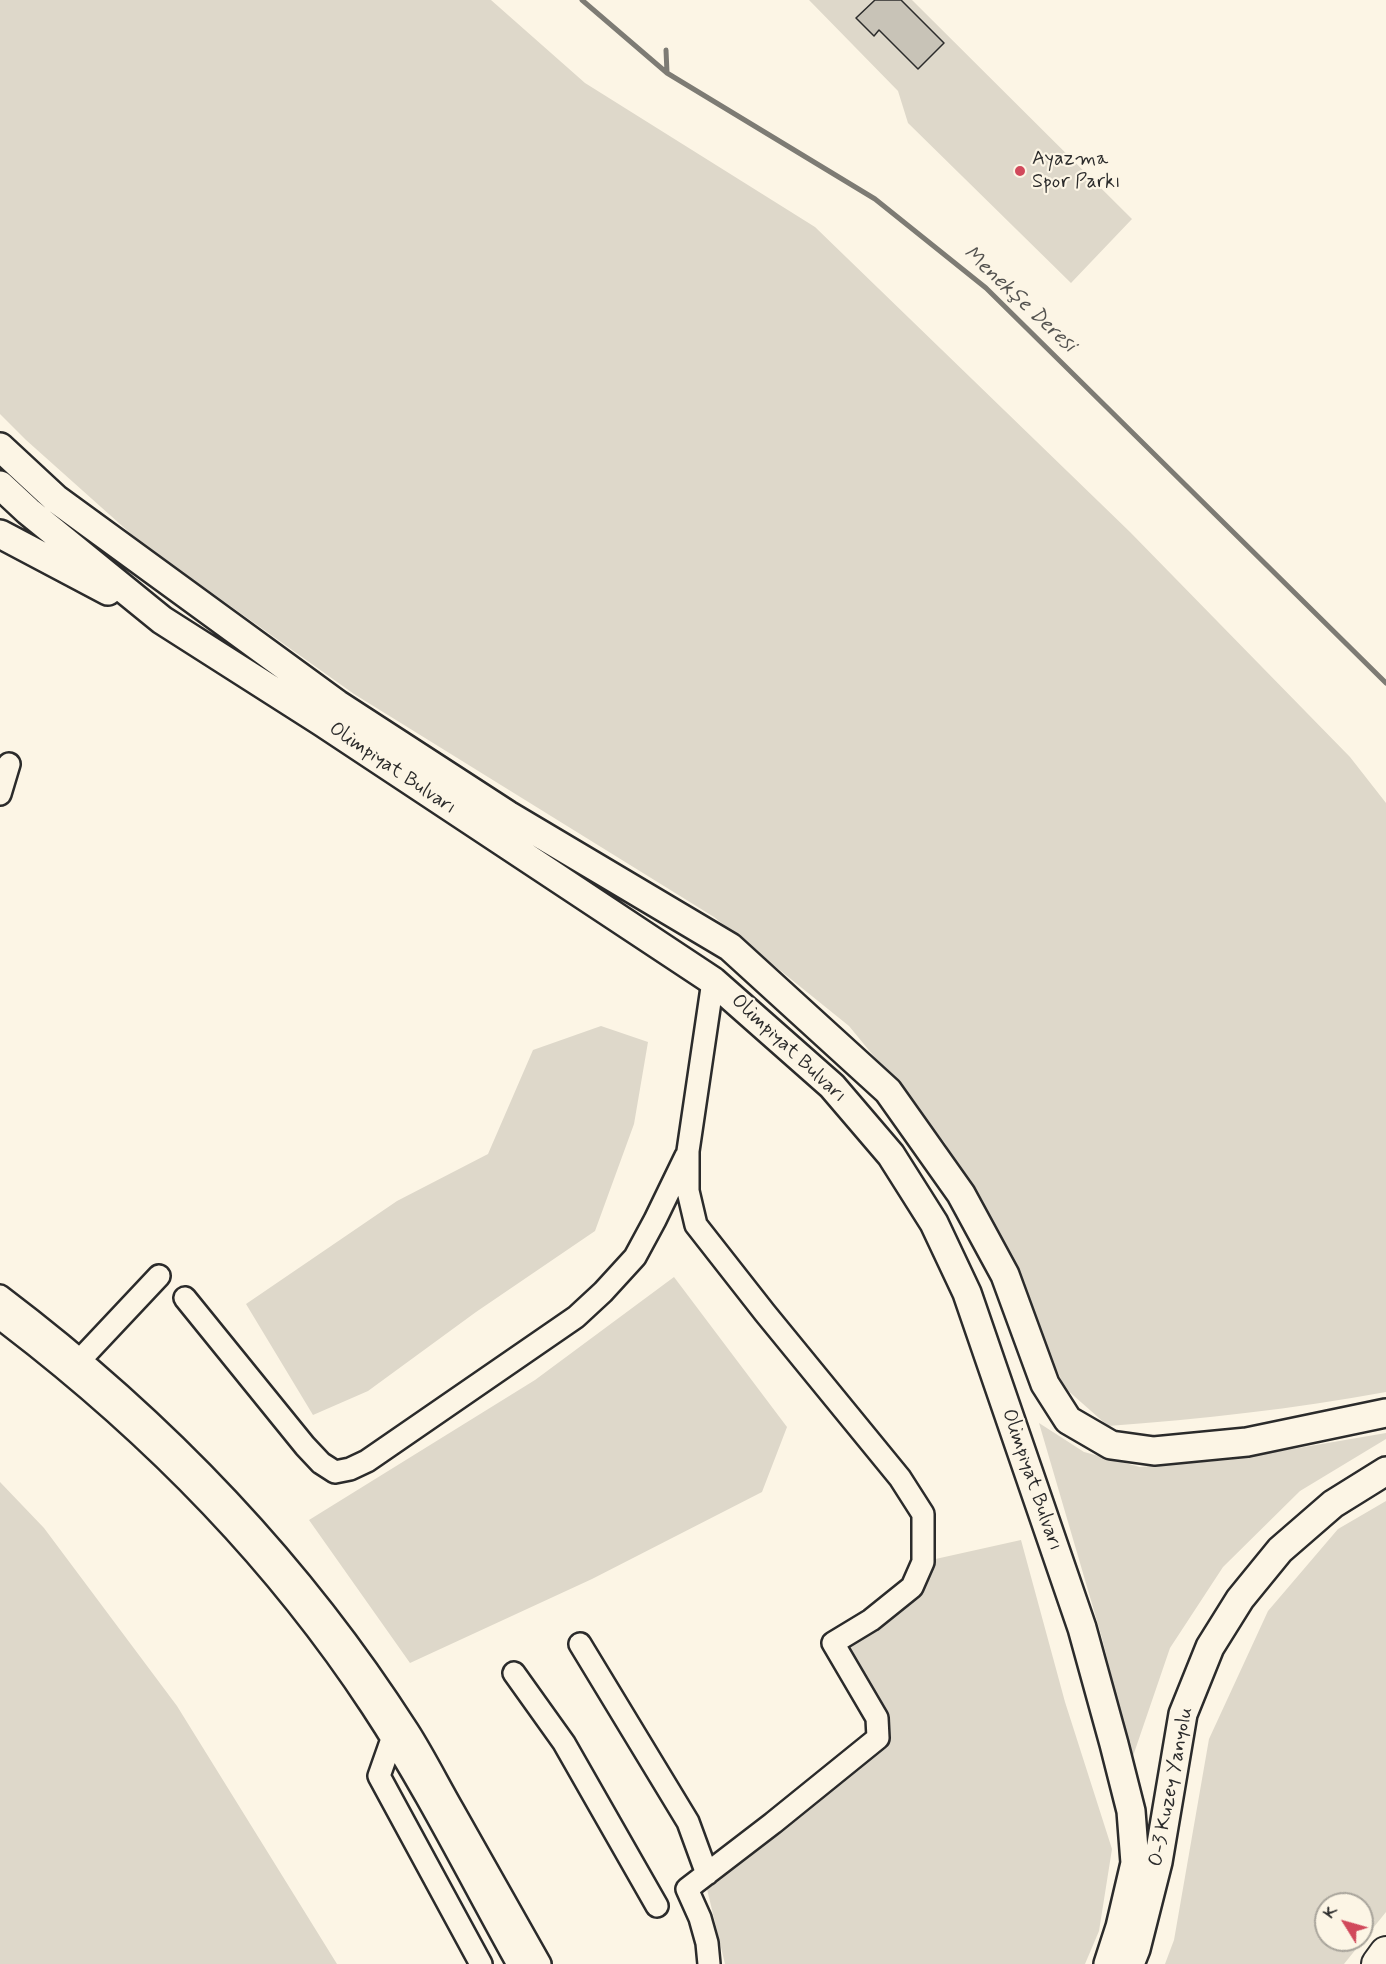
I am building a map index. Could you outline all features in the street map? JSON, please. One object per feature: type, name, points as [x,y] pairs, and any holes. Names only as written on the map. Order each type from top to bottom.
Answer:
[{"type":"highway","points":[[1378,1964],[1386,1953]]},
{"type":"main road","name":"Olimpiyat Bulvarı","points":[[0,447],[56,499],[337,704],[508,815],[730,947],[888,1091],[961,1194],[1005,1275],[1045,1383],[1068,1420],[1111,1445],[1154,1451],[1247,1442],[1386,1413]]},
{"type":"main road","name":"Olimpiyat Bulvarı","points":[[0,485],[28,511],[162,620],[322,722],[713,981],[832,1086],[891,1155],[934,1223],[968,1293],[1082,1628],[1131,1811],[1135,1863],[1120,1927],[1108,1964]]},
{"type":"main road","points":[[0,534],[162,620]]},
{"type":"main road","name":"O-3 Kuzey Yanyolu","points":[[1130,1964],[1136,1949],[1158,1862],[1183,1714],[1210,1647],[1240,1599],[1280,1551],[1333,1504],[1386,1471]]},
{"type":"street","points":[[0,794],[9,764]]},
{"type":"street","points":[[709,1964],[707,1943],[700,1918],[687,1889],[878,1738],[877,1718],[833,1643],[871,1620],[912,1587],[923,1562],[923,1514],[900,1478],[696,1225],[688,1191],[688,1151],[713,981]]},
{"type":"street","points":[[185,1298],[321,1463],[335,1472],[350,1469],[367,1461],[576,1317],[603,1292],[635,1257],[688,1151]]},
{"type":"street","points":[[80,1360],[159,1276]]},
{"type":"street","points":[[0,1296],[80,1360],[168,1438],[264,1539],[309,1593],[409,1732],[540,1964]]},
{"type":"street","points":[[0,1318],[119,1414],[195,1488],[254,1552],[316,1627],[392,1739],[518,1964]]},
{"type":"street","points":[[580,1644],[688,1822],[707,1874]]},
{"type":"street","points":[[514,1673],[564,1743],[657,1906]]},
{"type":"street","points":[[392,1739],[379,1776],[481,1964]]},
{"type":"shaded area","points":[[0,0],[491,0],[585,83],[815,227],[1130,532],[1350,757],[1386,803],[1386,1392],[1247,1413],[1108,1426],[1065,1388],[1031,1314],[945,1143],[849,1026],[714,917],[354,694],[139,541],[0,414]]},
{"type":"shaded area","name":"Ayazma Spor Parkı","points":[[809,0],[912,0],[1132,219],[1071,283],[908,123],[898,91]]},
{"type":"shaded area","points":[[601,1026],[648,1042],[634,1124],[595,1231],[476,1312],[368,1391],[313,1415],[246,1304],[397,1201],[488,1154],[533,1050]]},
{"type":"shaded area","points":[[674,1277],[787,1427],[762,1492],[592,1579],[410,1663],[309,1520],[535,1380]]},
{"type":"shaded area","points":[[1039,1423],[1084,1452],[1140,1467],[1228,1460],[1386,1433],[1386,1439],[1300,1491],[1223,1567],[1170,1648],[1132,1759],[1102,1638]]},
{"type":"shaded area","points":[[0,1482],[44,1528],[177,1706],[337,1964],[0,1964]]},
{"type":"shaded area","points":[[1386,1501],[1386,1912],[1374,1927],[1374,1892],[1314,1892],[1314,1952],[1354,1952],[1344,1964],[1165,1964],[1174,1940],[1209,1739],[1268,1611],[1338,1529]]},
{"type":"shaded area","points":[[1021,1540],[1065,1702],[1112,1849],[1099,1931],[1085,1964],[725,1964],[706,1885],[885,1743],[888,1716],[847,1649],[919,1593],[931,1560]]},
{"type":"building","points":[[875,0],[901,0],[944,43],[918,69],[879,30],[874,36],[856,18]]},
{"type":"waterway","name":"Menekşe Deresi","points":[[582,0],[667,73],[875,199],[986,288],[1386,683]]},
{"type":"waterway","points":[[666,50],[667,73]]},
{"type":"place","name":"Ayazma Spor Parkı","points":[[1020,171]]}]
